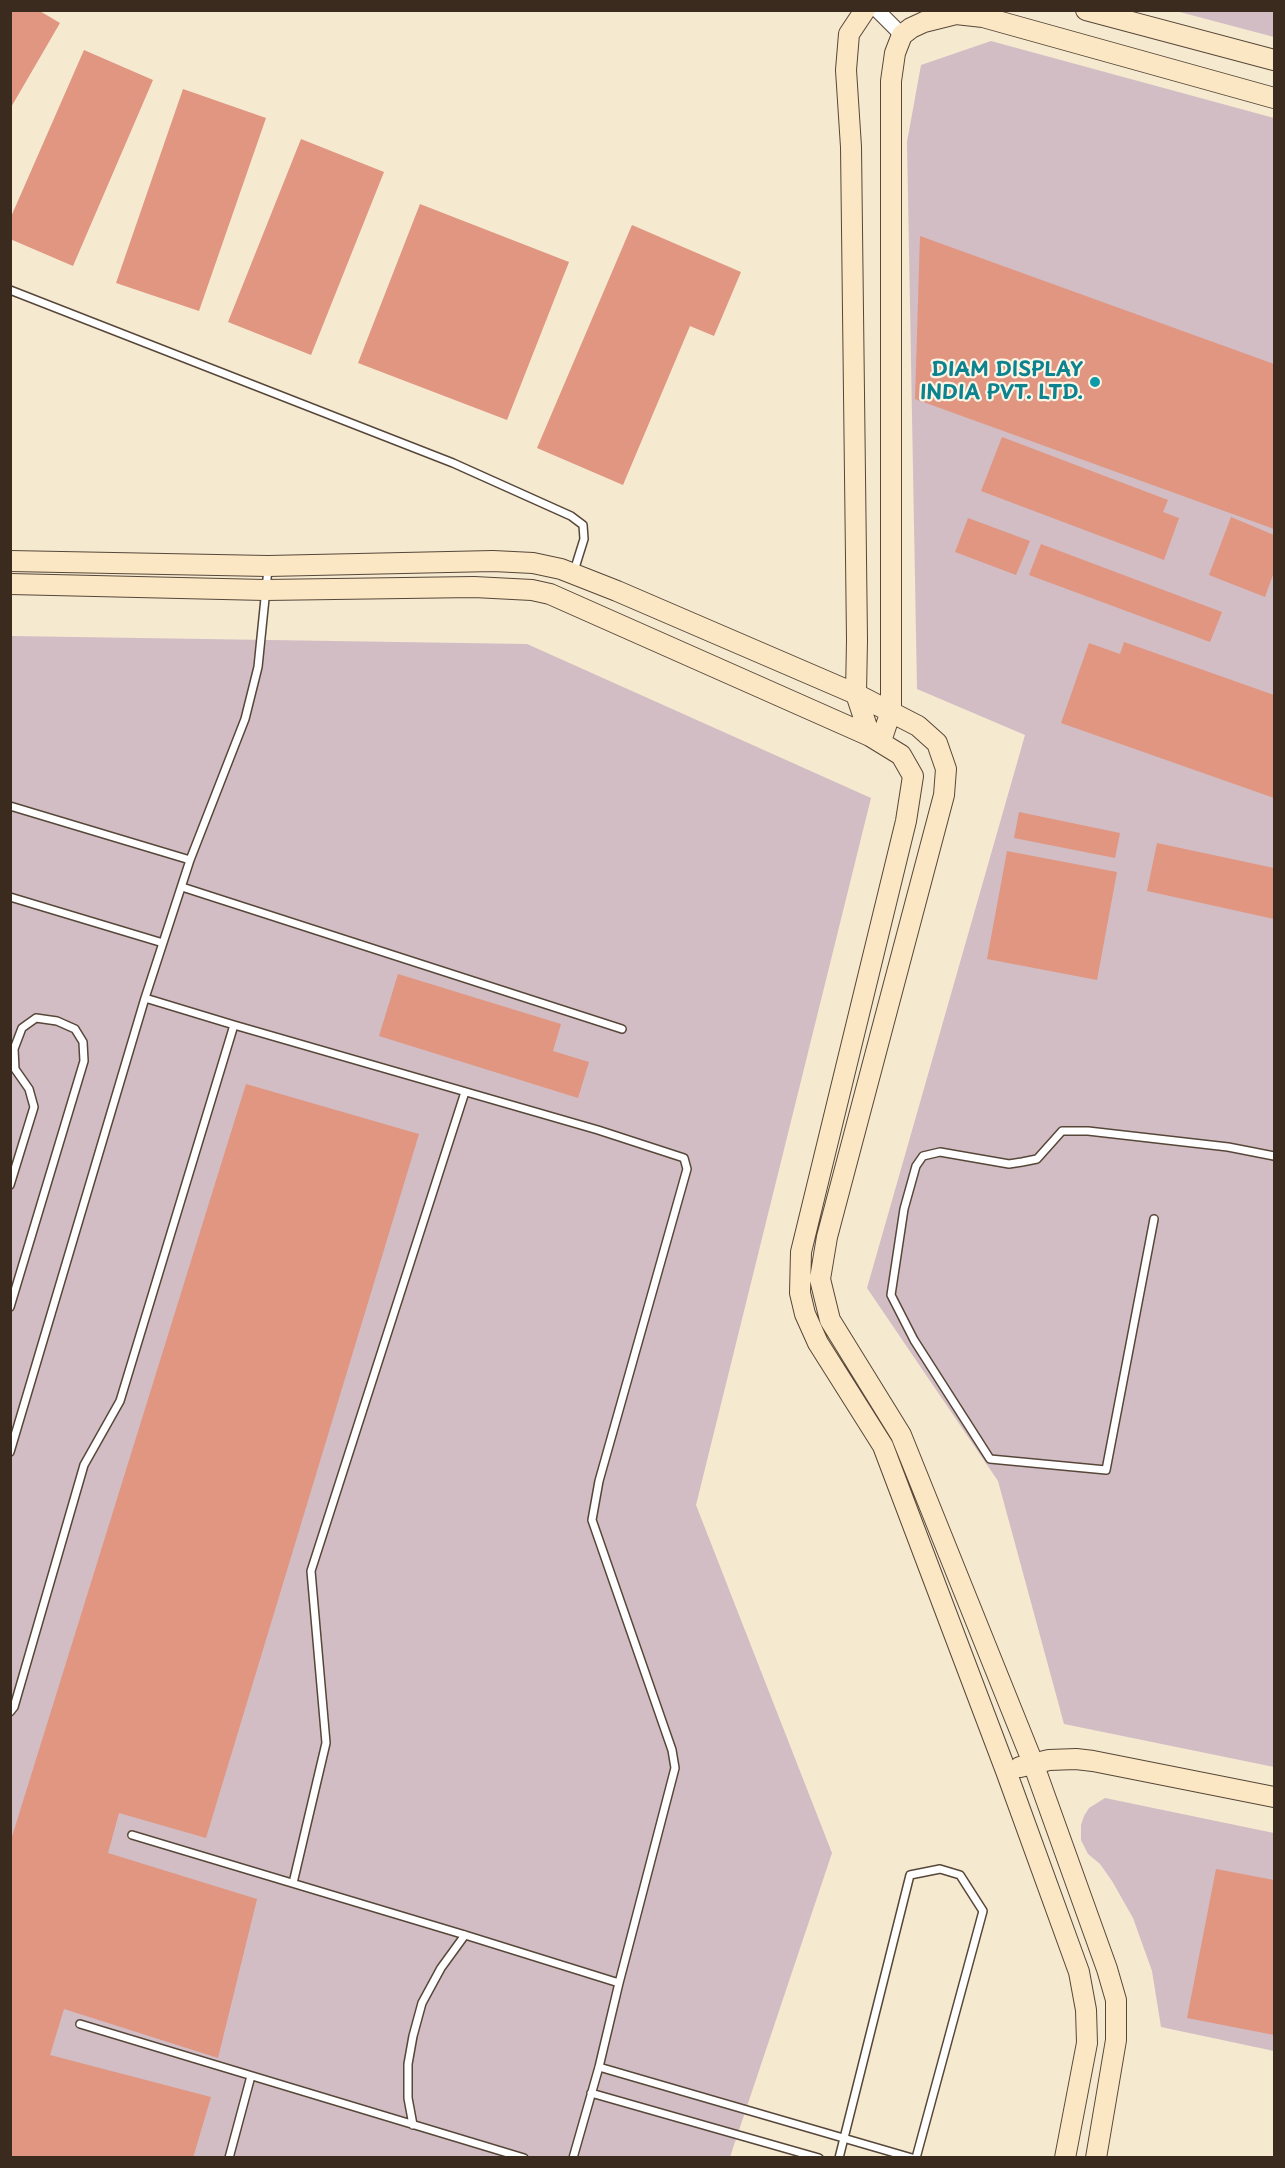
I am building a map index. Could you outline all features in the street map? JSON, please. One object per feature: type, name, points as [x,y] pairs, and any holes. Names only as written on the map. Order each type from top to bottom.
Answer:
[{"type":"street","points":[[865,10],[849,34],[846,70],[851,147],[858,640],[856,694],[876,738]]},
{"type":"street","points":[[877,10],[902,35]]},
{"type":"street","points":[[1086,10],[1275,60]]},
{"type":"street","points":[[876,738],[891,711],[891,81],[902,35],[910,28],[924,22],[956,14],[983,17],[1275,99]]},
{"type":"street","points":[[10,561],[268,566],[493,561],[533,563],[561,569],[856,694],[918,726],[938,743],[946,769],[944,795],[827,1237],[820,1279],[831,1320],[901,1434],[1033,1763],[1107,1969],[1116,2000],[1116,2040],[1096,2157]]},
{"type":"street","points":[[10,584],[265,590],[474,587],[532,590],[550,594],[876,738],[901,755],[913,776],[906,821],[801,1252],[800,1293],[805,1314],[818,1343],[883,1446],[1079,1972],[1086,2010],[1087,2043],[1065,2157]]},
{"type":"street","points":[[1006,1772],[1049,1760],[1076,1759],[1275,1797]]},
{"type":"lane","points":[[10,290],[453,463],[571,516],[583,525],[584,539],[573,574]]},
{"type":"lane","points":[[10,1452],[145,998],[190,860],[245,719],[258,667],[268,566]]},
{"type":"lane","points":[[10,806],[190,860]]},
{"type":"lane","points":[[182,887],[622,1029]]},
{"type":"lane","points":[[10,897],[163,943]]},
{"type":"lane","points":[[145,998],[234,1026],[598,1130],[684,1158],[687,1169],[599,1481],[592,1520],[672,1750],[675,1768],[599,2067],[573,2157]]},
{"type":"lane","points":[[10,1185],[34,1107],[29,1089],[15,1069],[14,1049],[22,1028],[36,1018],[57,1021],[75,1029],[83,1042],[84,1061],[10,1307]]},
{"type":"lane","points":[[10,1712],[17,1696],[84,1465],[120,1401],[234,1026]]},
{"type":"lane","points":[[293,1883],[326,1743],[311,1571],[465,1092]]},
{"type":"lane","points":[[1154,1219],[1107,1470],[990,1459],[914,1340],[891,1296],[904,1209],[916,1166],[924,1156],[940,1152],[1009,1164],[1037,1159],[1062,1131],[1088,1131],[1228,1147],[1275,1156]]},
{"type":"lane","points":[[132,1834],[619,1983]]},
{"type":"lane","points":[[599,2067],[843,2138],[914,2157],[983,1911],[960,1875],[940,1869],[910,1875],[843,2138],[839,2157]]},
{"type":"lane","points":[[413,2125],[408,2098],[408,2064],[413,2036],[423,2003],[441,1968],[465,1935]]},
{"type":"lane","points":[[80,2024],[524,2157]]},
{"type":"lane","points":[[229,2157],[251,2076]]},
{"type":"lane","points":[[591,2093],[819,2157]]},
{"type":"shaded area","points":[[1176,11],[1274,11],[1274,37]]},
{"type":"shaded area","points":[[991,41],[1274,118],[1274,1767],[1064,1724],[998,1481],[867,1288],[1025,735],[917,689],[907,142],[921,65]]},
{"type":"shaded area","points":[[11,636],[527,644],[871,798],[696,1505],[832,1853],[730,2157],[11,2158]]},
{"type":"shaded area","points":[[1105,1798],[1274,1833],[1274,2051],[1161,2027],[1152,1971],[1133,1918],[1112,1881],[1100,1864],[1088,1854],[1081,1840],[1081,1825],[1084,1816],[1089,1808]]},
{"type":"building","points":[[10,10],[38,10],[60,23],[10,109]]},
{"type":"building","points":[[84,50],[153,80],[73,266],[10,239],[10,219]]},
{"type":"building","points":[[183,89],[266,118],[199,311],[116,283]]},
{"type":"building","points":[[301,139],[384,172],[311,355],[228,322]]},
{"type":"building","points":[[420,204],[569,262],[507,420],[358,363]]},
{"type":"building","points":[[632,225],[741,272],[714,336],[690,326],[623,485],[537,448]]},
{"type":"building","name":"DIAM DISPLAY INDIA PVT. LTD.","points":[[920,236],[1274,364],[1274,529],[915,399]]},
{"type":"building","points":[[1002,437],[1168,500],[1163,512],[1179,518],[1164,560],[981,491]]},
{"type":"building","points":[[1231,517],[1274,535],[1274,572],[1265,597],[1209,575]]},
{"type":"building","points":[[968,518],[1030,541],[1016,575],[955,552]]},
{"type":"building","points":[[1041,544],[1222,612],[1210,642],[1029,575]]},
{"type":"building","points":[[1124,642],[1274,695],[1274,798],[1061,723],[1089,643],[1120,654]]},
{"type":"building","points":[[1019,812],[1120,833],[1115,858],[1014,838]]},
{"type":"building","points":[[1157,843],[1274,868],[1274,919],[1147,891]]},
{"type":"building","points":[[1007,851],[1117,872],[1097,980],[987,959]]},
{"type":"building","points":[[398,974],[561,1024],[553,1051],[589,1062],[578,1098],[379,1036]]},
{"type":"building","points":[[246,1084],[419,1134],[206,1838],[119,1813],[108,1853],[257,1899],[218,2058],[64,2009],[50,2055],[211,2097],[193,2158],[10,2158],[10,1843]]},
{"type":"building","points":[[1216,1869],[1274,1880],[1274,2035],[1187,2018]]},
{"type":"place","name":"DIAM DISPLAY INDIA PVT. LTD.","points":[[1095,382]]}]
